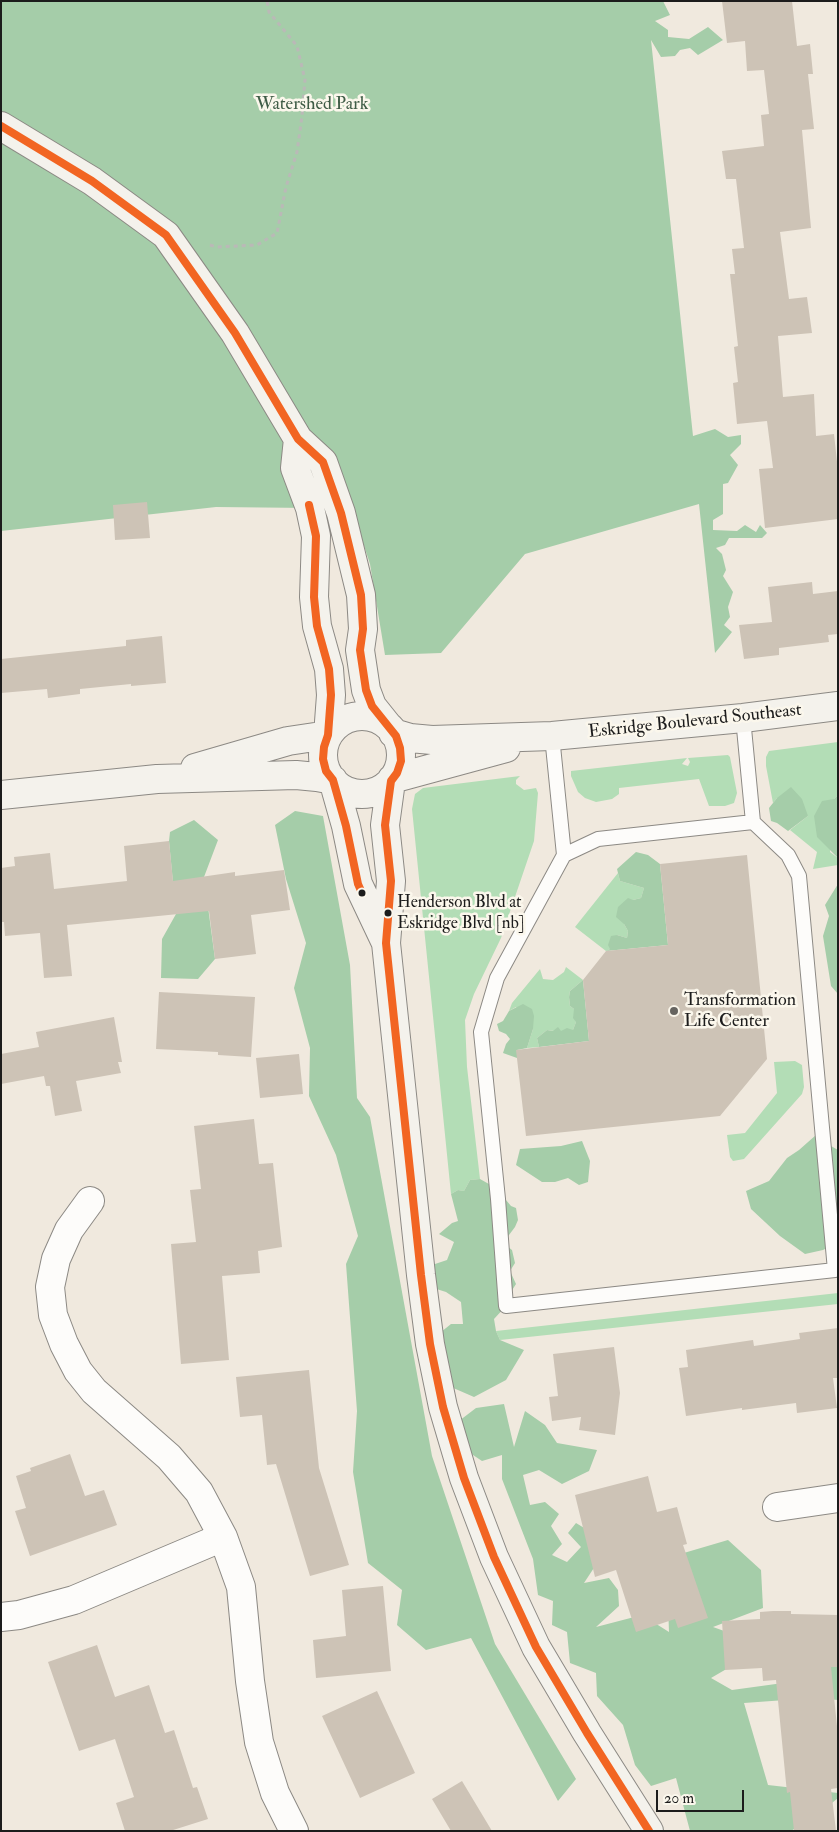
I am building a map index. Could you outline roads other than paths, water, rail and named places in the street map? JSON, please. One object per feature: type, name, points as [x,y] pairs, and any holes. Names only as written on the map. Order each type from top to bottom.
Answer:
[{"type":"main road","points":[[1,126],[92,181],[166,234],[235,333],[298,439],[323,462],[342,513],[361,595],[363,629],[360,650],[366,690],[372,706],[396,736],[400,748],[400,761],[397,773],[379,790],[367,794],[354,793],[342,789],[326,771],[323,759],[328,735],[331,695],[329,670],[317,626],[314,597],[316,536],[310,508],[295,468],[298,439]]},
{"type":"main road","name":"Eskridge Boulevard Southeast","points":[[391,729],[410,738],[432,740],[552,736],[743,718],[838,706]]},
{"type":"main road","points":[[157,779],[288,741],[328,735],[340,724],[356,717],[378,720],[391,729]]},
{"type":"main road","name":"Eskridge Boulevard Southeast","points":[[391,780],[552,736]]},
{"type":"main road","points":[[1,795],[157,779],[296,775],[317,776],[332,780]]},
{"type":"main road","points":[[332,780],[346,826],[358,884],[386,943]]},
{"type":"main road","points":[[391,780],[385,825],[390,881],[386,943],[430,1344],[446,1416],[464,1478],[494,1557],[536,1647],[587,1733],[649,1831]]},
{"type":"street","points":[[90,1201],[69,1230],[56,1259],[50,1287],[53,1315],[64,1344],[78,1371],[94,1391],[169,1457],[199,1492],[224,1537],[241,1587],[250,1681],[260,1742],[275,1793],[294,1831]]},
{"type":"street","points":[[777,1507],[838,1498]]},
{"type":"street","points":[[1,1617],[19,1615],[74,1600],[224,1537]]},
{"type":"lane","points":[[552,736],[564,855],[498,978],[481,1032],[498,1199],[506,1306],[836,1270],[798,876],[788,855],[754,822],[743,718]]},
{"type":"lane","points":[[564,855],[598,839],[754,822]]},
{"type":"place","name":"Henderson Blvd at Eskridge Blvd [nb]","points":[[388,913]]},
{"type":"place","name":"Transformation Life Center","points":[[674,1011]]},
{"type":"park label","name":"Watershed Park","points":[[312,105]]}]
